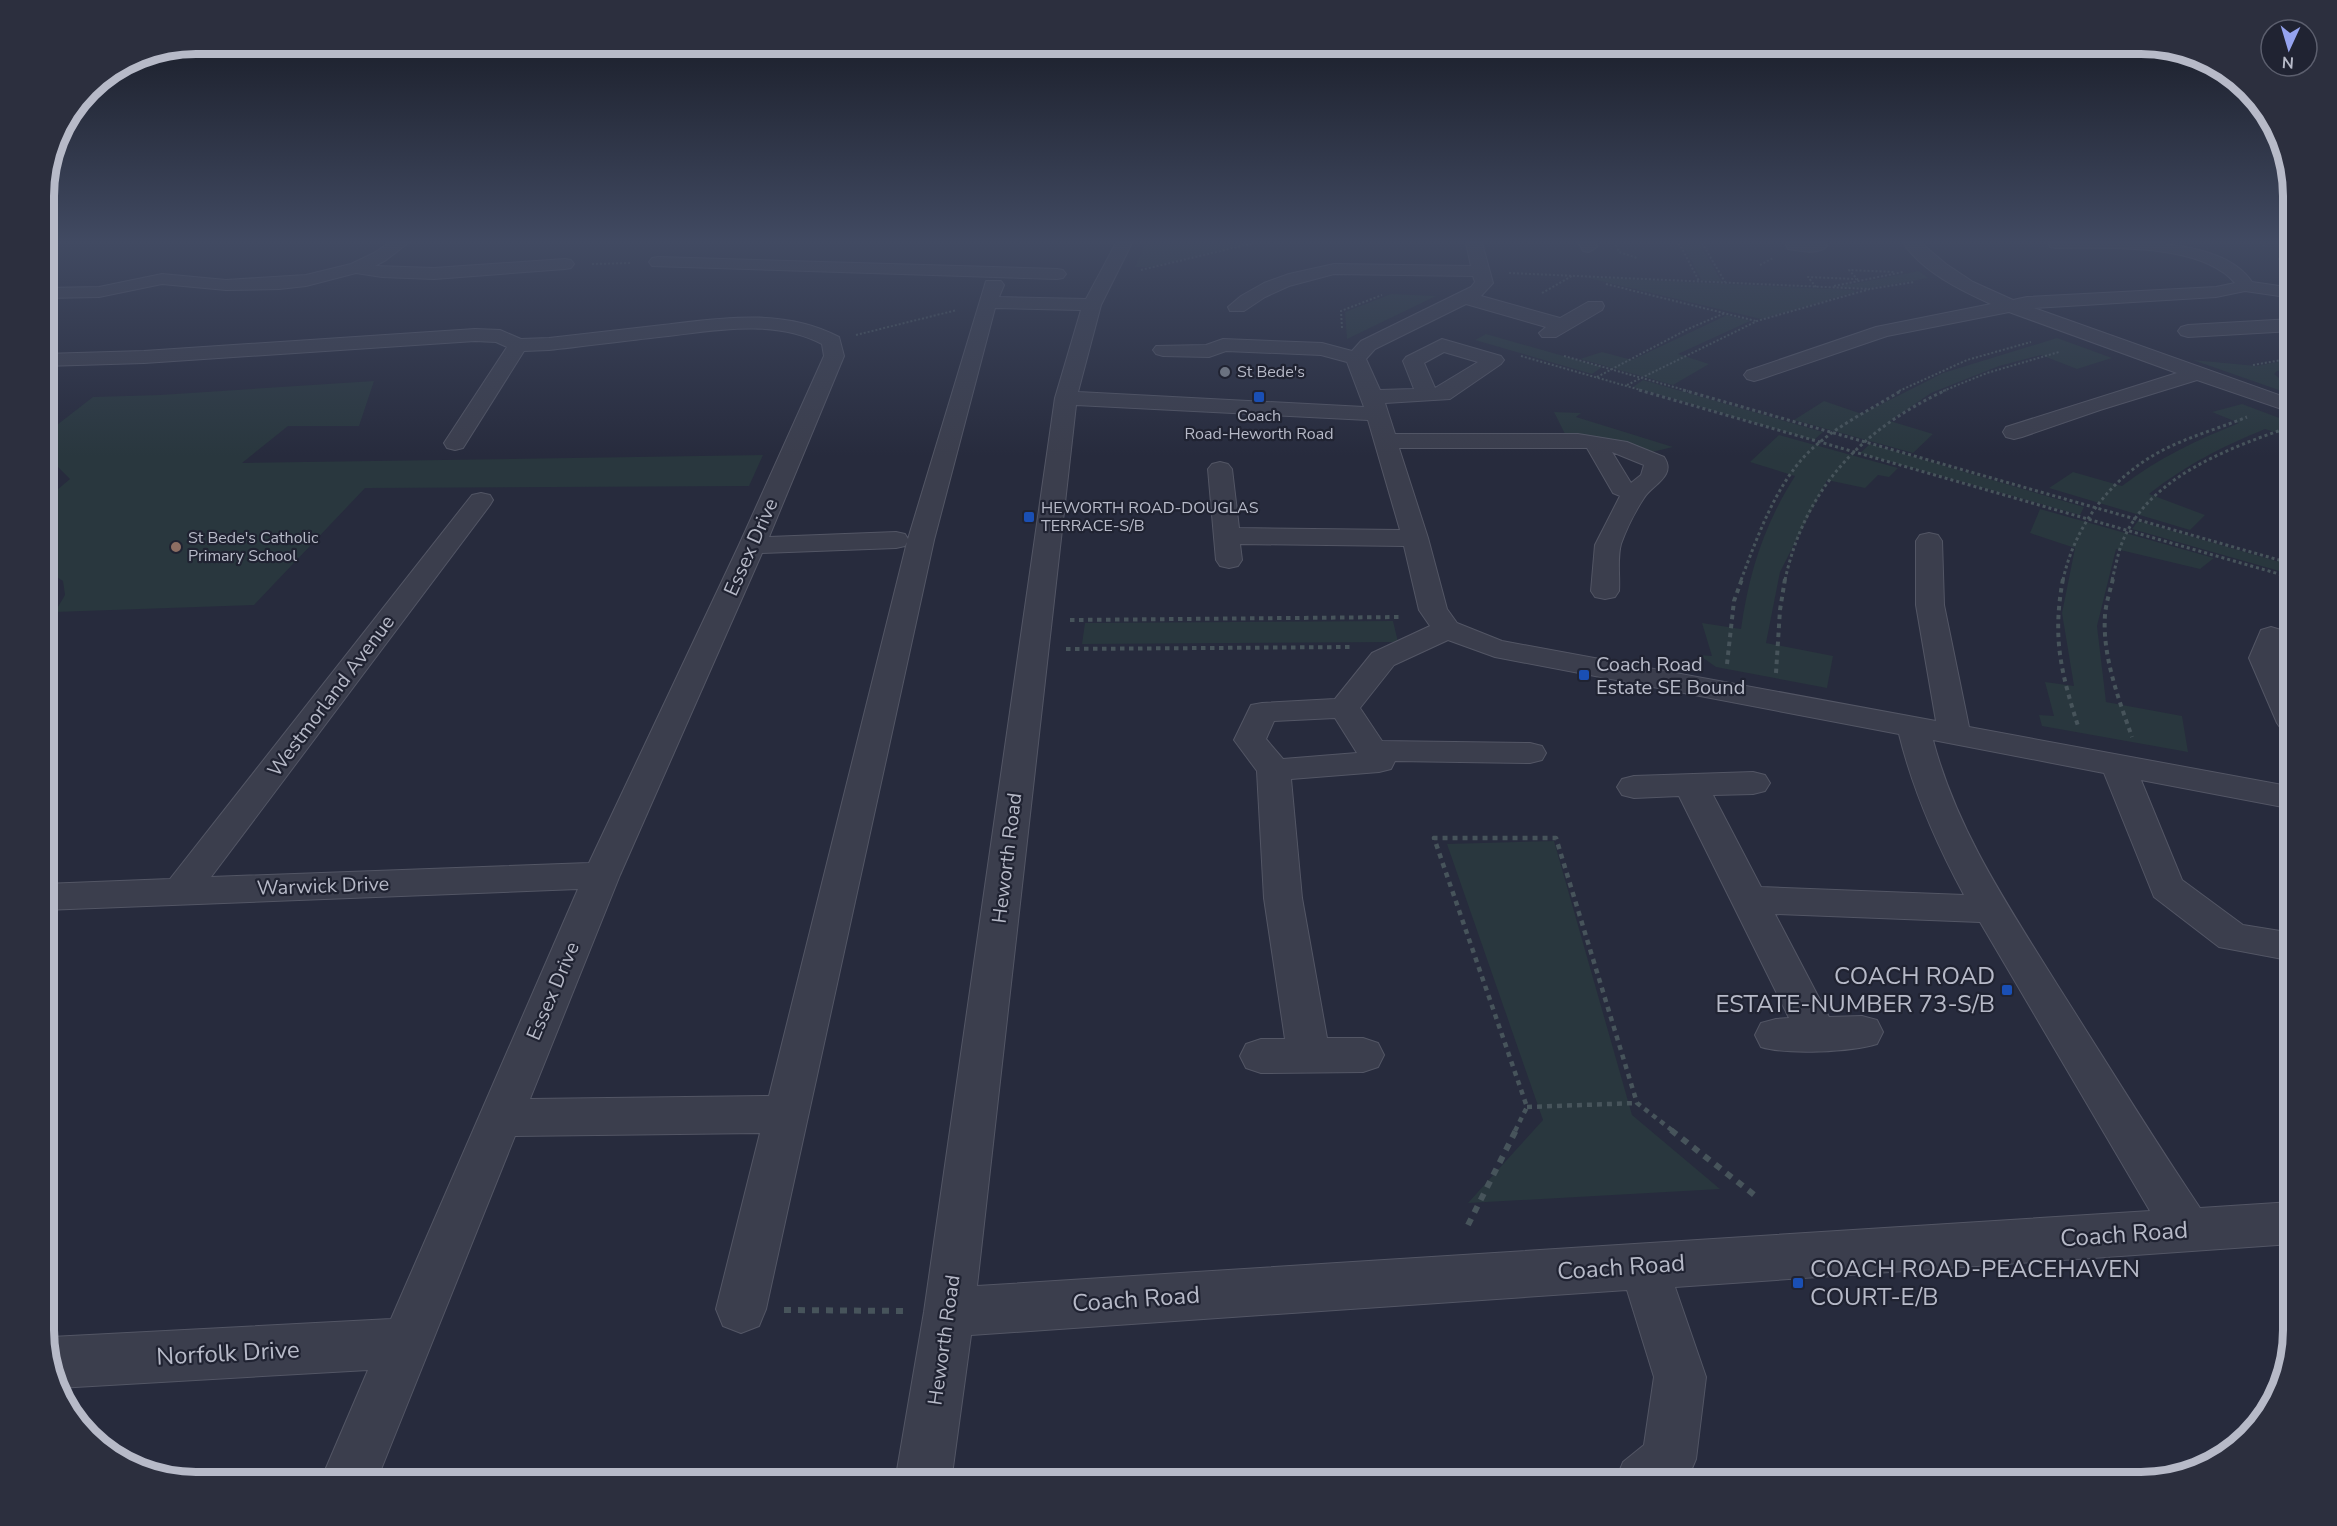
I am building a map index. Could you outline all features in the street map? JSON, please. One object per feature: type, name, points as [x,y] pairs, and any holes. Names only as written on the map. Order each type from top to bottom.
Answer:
[{"type":"street","points":[[741,1310],[918,551],[984,314]]},
{"type":"street","name":"Heworth Road","points":[[925,1472],[949,1312],[1066,398],[1089,314]]},
{"type":"street","points":[[1356,358],[1368,345],[1432,314]]},
{"type":"street","points":[[1513,314],[1555,329],[1589,314]]},
{"type":"street","points":[[1754,375],[1883,331],[1968,314]]},
{"type":"street","points":[[2033,314],[2283,403]]},
{"type":"street","points":[[2189,314],[2213,329]]},
{"type":"street","points":[[54,360],[144,357],[474,335],[500,336],[518,345],[549,344],[732,323],[789,326],[811,330],[832,341]]},
{"type":"street","points":[[2187,331],[2283,326]]},
{"type":"street","name":"Essex Drive","points":[[352,1472],[602,875],[752,545],[834,356],[832,341]]},
{"type":"street","points":[[454,443],[518,345]]},
{"type":"street","points":[[1163,350],[1209,351],[1223,345],[1322,349],[1356,358]]},
{"type":"street","points":[[1356,358],[1378,417],[1415,538],[1433,610],[1443,623],[1495,648],[2283,796]]},
{"type":"street","points":[[1792,363],[1815,371]]},
{"type":"street","points":[[1989,430],[2014,432],[2092,405],[2198,373]]},
{"type":"street","points":[[1378,417],[1427,395]]},
{"type":"street","points":[[1066,398],[1378,417],[1595,443],[1642,454],[1656,462],[1656,470],[1651,479],[1634,494],[1608,545],[1605,591]]},
{"type":"street","points":[[2014,432],[2035,445]]},
{"type":"street","points":[[1595,443],[1622,488],[1634,494]]},
{"type":"street","points":[[1213,478],[1228,548],[1415,538]]},
{"type":"street","name":"Westmorland Avenue","points":[[181,891],[481,501]]},
{"type":"street","points":[[1933,536],[1930,605],[1954,734]]},
{"type":"street","points":[[752,545],[896,540]]},
{"type":"street","points":[[1309,1055],[1283,898],[1274,770],[1250,740],[1262,712],[1344,708],[1383,659],[1411,646],[1443,623]]},
{"type":"street","points":[[2271,636],[2264,658],[2283,699]]},
{"type":"street","points":[[1274,770],[1379,762],[1344,708]]},
{"type":"street","points":[[1913,726],[1918,750],[1943,818],[1991,909],[2188,1230]]},
{"type":"street","points":[[1374,751],[1530,753]]},
{"type":"street","points":[[2116,763],[2167,888],[2233,936],[2283,944]]},
{"type":"street","points":[[1634,787],[1753,783]]},
{"type":"street","points":[[1691,786],[1817,1033]]},
{"type":"street","name":"Warwick Drive","points":[[54,897],[602,875]]},
{"type":"street","points":[[1751,900],[1991,909]]},
{"type":"street","points":[[1776,1035],[1862,1032]]},
{"type":"street","points":[[1261,1056],[1363,1055]]},
{"type":"street","points":[[500,1118],[785,1114]]},
{"type":"street","name":"Coach Road","points":[[949,1312],[2283,1224]]},
{"type":"street","points":[[1644,1266],[1680,1377],[1669,1459],[1654,1472]]},
{"type":"street","name":"Norfolk Drive","points":[[58,1363],[405,1343]]},
{"type":"path","points":[[832,341],[938,314]]},
{"type":"path","points":[[1597,377],[1688,329],[1722,314]]},
{"type":"path","points":[[1730,314],[1756,321]]},
{"type":"path","points":[[1627,385],[1756,321],[1780,314]]},
{"type":"path","points":[[1775,680],[1779,614],[1793,549],[1821,490],[1853,452],[1864,441],[1937,394],[1977,377],[2103,339]]},
{"type":"path","points":[[1726,671],[1734,602],[1759,532],[1784,482],[1820,442],[1903,389],[1967,360],[2033,341]]},
{"type":"path","points":[[1557,354],[2283,561]]},
{"type":"path","points":[[1521,356],[2283,575]]},
{"type":"path","points":[[2116,763],[2065,686],[2057,632],[2060,587],[2079,530],[2121,477],[2156,454],[2283,407]]},
{"type":"path","points":[[2116,763],[2117,695],[2105,620],[2118,554],[2128,531],[2153,501],[2185,473],[2236,445],[2283,430]]},
{"type":"path","points":[[1036,635],[1443,623]]},
{"type":"path","points":[[1036,635],[1411,646]]},
{"type":"path","points":[[1468,1225],[1527,1107],[1434,838],[1556,838],[1637,1103],[1757,1197]]},
{"type":"path","points":[[1527,1107],[1637,1103]]},
{"type":"path","points":[[741,1310],[949,1312]]},
{"type":"shaded area","points":[[1345,314],[1398,314],[1347,339]]},
{"type":"shaded area","points":[[1741,314],[1778,314],[1761,319]]},
{"type":"shaded area","points":[[1727,315],[1750,321],[1678,354],[1709,364],[1673,385],[1580,359],[1602,352],[1632,360]]},
{"type":"shaded area","points":[[1486,334],[1602,367],[1592,374],[1475,340]]},
{"type":"shaded area","points":[[2057,338],[2112,358],[2077,369],[2041,355],[1999,366],[1931,393],[1890,421],[1933,434],[1913,453],[1794,420],[1824,401],[1862,414],[1943,373]]},
{"type":"shaded area","points":[[2193,360],[2256,366],[2283,361],[2283,370],[2274,374],[2283,382],[2283,392]]},
{"type":"shaded area","points":[[1643,380],[1823,432],[1814,440],[1633,387]]},
{"type":"shaded area","name":"St Bede's Catholic Primary School","points":[[374,381],[359,426],[288,426],[242,463],[763,455],[749,486],[365,488],[254,605],[55,612],[65,595],[63,581],[54,575],[54,493],[70,479],[54,463],[54,427],[93,397],[160,395]]},
{"type":"shaded area","points":[[2242,404],[2283,419],[2283,435],[2265,429],[2204,457],[2149,494],[2205,515],[2190,530],[2049,488],[2073,472],[2122,486],[2178,450],[2239,423],[2212,412]]},
{"type":"shaded area","points":[[1554,412],[1581,413],[1576,417],[1673,447],[1652,452],[1565,434]]},
{"type":"shaded area","points":[[1779,435],[1898,468],[1889,477],[1878,475],[1865,488],[1827,480],[1780,572],[1766,643],[1833,656],[1827,688],[1716,667],[1699,655],[1712,656],[1702,623],[1741,629],[1748,588],[1759,550],[1784,494],[1795,476],[1750,462]]},
{"type":"shaded area","points":[[1870,444],[2084,507],[2080,515],[1860,453]]},
{"type":"shaded area","points":[[2040,509],[2214,558],[2200,569],[2116,549],[2097,626],[2106,702],[2182,716],[2188,752],[2042,726],[2039,715],[2054,716],[2045,682],[2074,686],[2062,613],[2075,548],[2030,533]]},
{"type":"shaded area","points":[[2138,521],[2283,563],[2283,572],[2132,529]]},
{"type":"shaded area","points":[[1393,621],[1398,642],[1082,644],[1085,623]]},
{"type":"shaded area","points":[[1554,841],[1632,1115],[1720,1189],[1468,1203],[1543,1120],[1447,844]]},
{"type":"place","name":"St Bede's","points":[[1225,372]]},
{"type":"place","name":"Coach Road-Heworth Road","points":[[1259,397]]},
{"type":"place","name":"HEWORTH ROAD-DOUGLAS TERRACE-S/B","points":[[1029,517]]},
{"type":"place","name":"St Bede's Catholic Primary School","points":[[176,547]]},
{"type":"place","name":"Coach Road Estate SE Bound","points":[[1584,675]]},
{"type":"place","name":"COACH ROAD ESTATE-NUMBER 73-S/B","points":[[2007,990]]},
{"type":"place","name":"COACH ROAD-PEACEHAVEN COURT-E/B","points":[[1798,1283]]}]
